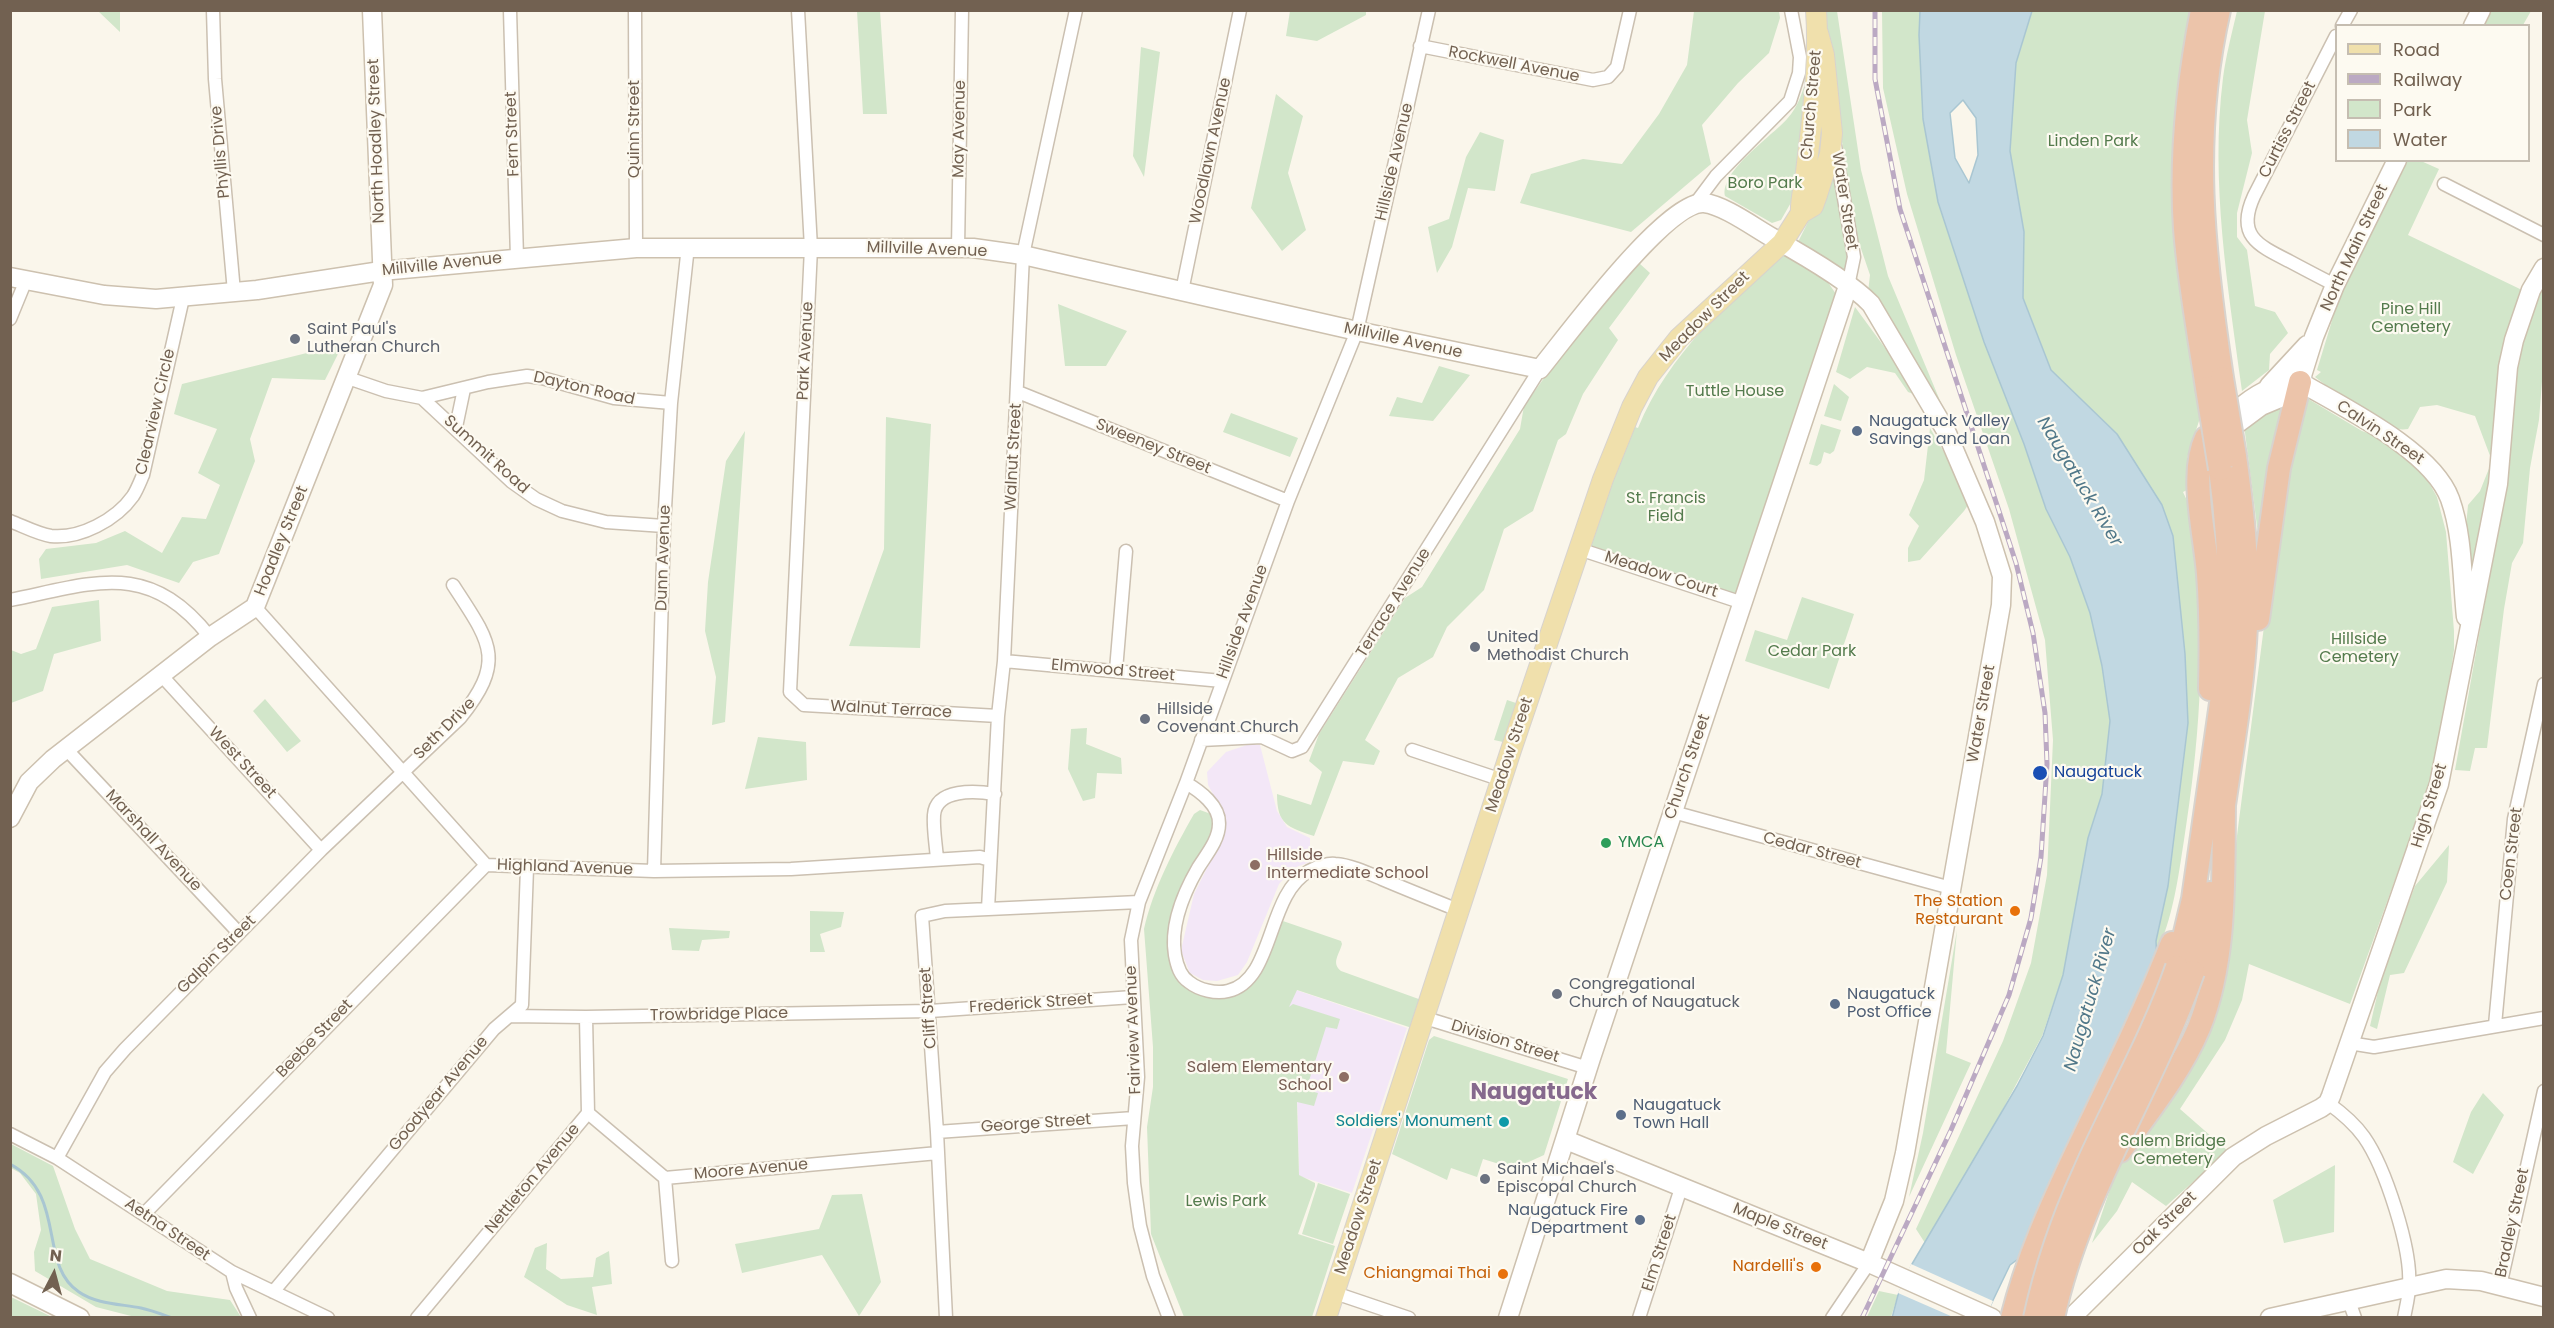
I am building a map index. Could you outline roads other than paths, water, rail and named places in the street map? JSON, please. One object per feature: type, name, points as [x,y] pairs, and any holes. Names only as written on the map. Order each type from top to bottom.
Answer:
[{"type":"highway","points":[[2202,10],[2187,108],[2184,188],[2189,268],[2215,383]]},
{"type":"highway","points":[[2053,1317],[2068,1259],[2082,1221],[2165,1042],[2185,937],[2210,781],[2230,623],[2227,463],[2215,383],[2201,183],[2206,96],[2219,10]]},
{"type":"highway","points":[[2233,744],[2255,647],[2279,468],[2300,382]]},
{"type":"highway","points":[[2206,438],[2198,468],[2211,632],[2210,781]]},
{"type":"highway","points":[[2012,1317],[2028,1262],[2052,1204],[2178,967],[2209,903],[2243,664],[2247,584],[2242,504],[2227,463]]},
{"type":"highway","points":[[2023,1317],[2031,1306],[2083,1203],[2162,1092],[2198,1030],[2211,992],[2219,949],[2224,803]]},
{"type":"highway","points":[[2035,1317],[2042,1287],[2068,1210],[2152,1031],[2178,967]]},
{"type":"main road","name":"Church Street","points":[[1801,213],[1800,199],[1808,158],[1818,33],[1816,10]]},
{"type":"main road","name":"Church Street","points":[[1782,243],[1801,213],[1813,206],[1830,154],[1832,133],[1824,55],[1818,33]]},
{"type":"main road","name":"Meadow Street","points":[[1326,1317],[1422,1017],[1579,549],[1625,424],[1648,377],[1679,338],[1782,243]]},
{"type":"street","name":"Phyllis Drive","points":[[213,10],[215,79],[234,292]]},
{"type":"street","name":"North Hoadley Street","points":[[372,10],[381,271]]},
{"type":"street","name":"Fern Street","points":[[510,10],[517,258]]},
{"type":"street","name":"Quinn Street","points":[[635,10],[636,248]]},
{"type":"street","name":"Park Avenue","points":[[790,692],[812,248],[798,10]]},
{"type":"street","name":"May Avenue","points":[[958,248],[962,10]]},
{"type":"street","name":"Walnut Street","points":[[988,909],[998,716],[1004,661],[1023,255],[1076,10]]},
{"type":"street","name":"Woodlawn Avenue","points":[[1182,291],[1240,10]]},
{"type":"street","name":"Hillside Avenue","points":[[1186,783],[1288,501],[1357,332],[1429,10]]},
{"type":"street","name":"Rockwell Avenue","points":[[1420,46],[1593,80],[1608,77],[1617,67],[1630,10]]},
{"type":"street","points":[[1695,204],[1716,176],[1790,101],[1796,89],[1800,65],[1791,10]]},
{"type":"street","points":[[2343,24],[2351,10]]},
{"type":"street","points":[[2473,24],[2481,10]]},
{"type":"street","name":"Curtiss Street","points":[[2335,40],[2249,206],[2247,226],[2250,234],[2264,248],[2335,285]]},
{"type":"street","name":"Water Street","points":[[1832,133],[1854,257],[1848,286],[1871,304],[1946,431],[1985,522],[2002,576],[2001,605],[1901,1176],[1894,1201],[1869,1263],[1832,1317]]},
{"type":"street","name":"North Main Street","points":[[2300,382],[2314,337],[2335,285],[2396,162]]},
{"type":"street","points":[[2444,184],[2544,235]]},
{"type":"street","points":[[1540,369],[1630,260],[1670,219],[1685,207],[1695,204],[1714,206],[1782,243],[1848,286]]},
{"type":"street","name":"Millville Avenue","points":[[18,278],[131,299],[183,298],[381,271],[636,248],[688,246],[958,248],[1023,255],[1357,332],[1540,369]]},
{"type":"street","name":"Dunn Avenue","points":[[654,871],[664,526],[671,403],[688,246]]},
{"type":"street","name":"High Street","points":[[2328,1103],[2439,784],[2498,484],[2510,358],[2522,313],[2531,290],[2544,268]]},
{"type":"street","name":"Hoadley Street","points":[[10,818],[29,782],[53,759],[210,637],[255,607],[348,378],[383,285],[381,271]]},
{"type":"street","points":[[10,319],[18,278]]},
{"type":"street","name":"Church Street","points":[[1508,1317],[1588,1068],[1848,286]]},
{"type":"street","name":"Clearview Circle","points":[[10,521],[50,536],[70,534],[89,529],[114,516],[134,496],[143,475],[183,298]]},
{"type":"street","name":"North Main Street","points":[[2206,438],[2220,422],[2264,390],[2292,364],[2314,337]]},
{"type":"street","name":"Terrace Avenue","points":[[1201,740],[1262,736],[1292,751],[1302,747],[1540,369]]},
{"type":"street","name":"Dayton Road","points":[[422,398],[488,382],[527,376],[614,398],[671,403]]},
{"type":"street","points":[[348,378],[386,391],[422,398]]},
{"type":"street","points":[[2264,390],[2300,382]]},
{"type":"street","points":[[2206,438],[2221,435],[2262,406],[2292,393],[2300,382]]},
{"type":"street","name":"Calvin Street","points":[[2300,382],[2406,447],[2423,460],[2444,485],[2457,526],[2469,638]]},
{"type":"street","points":[[456,428],[464,389]]},
{"type":"street","name":"Sweeney Street","points":[[1018,392],[1288,501]]},
{"type":"street","name":"Summit Road","points":[[422,398],[489,461],[536,499],[562,511],[606,522],[664,526]]},
{"type":"street","name":"Meadow Court","points":[[1579,549],[1743,603]]},
{"type":"street","points":[[1116,670],[1126,551]]},
{"type":"street","points":[[10,600],[103,581],[131,583],[163,593],[192,613],[210,637]]},
{"type":"street","name":"Seth Drive","points":[[401,772],[460,718],[478,696],[489,667],[488,647],[480,626],[453,585]]},
{"type":"street","name":"Highland Avenue","points":[[255,607],[486,865],[654,871],[791,869],[980,857],[990,860]]},
{"type":"street","name":"Elmwood Street","points":[[1004,661],[1222,681]]},
{"type":"street","name":"West Street","points":[[162,676],[321,850]]},
{"type":"street","name":"Coen Street","points":[[2495,1025],[2514,819],[2544,684]]},
{"type":"street","name":"Walnut Terrace","points":[[790,692],[804,705],[998,716]]},
{"type":"street","name":"Marshall Avenue","points":[[67,750],[238,932]]},
{"type":"street","points":[[1412,750],[1502,780]]},
{"type":"street","name":"Galpin Street","points":[[57,1158],[105,1072],[125,1049],[238,932],[401,772]]},
{"type":"street","points":[[1186,783],[1204,794],[1220,823],[1215,838],[1183,898],[1174,933],[1177,965],[1181,974],[1193,985],[1220,992],[1245,984],[1256,967],[1288,889],[1302,876],[1317,867],[1333,863],[1352,868],[1458,910]]},
{"type":"street","name":"Fairview Avenue","points":[[1170,1317],[1153,1276],[1140,1226],[1132,1155],[1138,1077],[1131,940],[1139,902],[1186,783]]},
{"type":"street","points":[[937,859],[934,813],[939,803],[955,793],[995,794]]},
{"type":"street","name":"Cedar Street","points":[[1673,812],[1951,888]]},
{"type":"street","name":"Beebe Street","points":[[144,1214],[486,865]]},
{"type":"street","name":"Goodyear Avenue","points":[[273,1293],[494,1029],[522,1005],[527,868]]},
{"type":"street","name":"Cliff Street","points":[[946,1317],[930,1011],[922,916],[945,911],[1139,902]]},
{"type":"street","name":"Frederick Street","points":[[930,1011],[1133,997]]},
{"type":"street","name":"Trowbridge Place","points":[[509,1016],[586,1017],[930,1011]]},
{"type":"street","name":"Nettleton Avenue","points":[[417,1317],[588,1113],[586,1017]]},
{"type":"street","name":"Division Street","points":[[1422,1017],[1588,1068]]},
{"type":"street","points":[[2349,1043],[2374,1047],[2544,1018]]},
{"type":"street","name":"Bradley Street","points":[[2499,1286],[2544,1091]]},
{"type":"street","points":[[2328,1103],[2357,1128],[2379,1164],[2401,1231],[2409,1286],[2404,1317]]},
{"type":"street","name":"Oak Street","points":[[2071,1317],[2233,1157],[2266,1136],[2308,1116],[2328,1103]]},
{"type":"street","points":[[588,1113],[665,1178],[672,1261]]},
{"type":"street","name":"George Street","points":[[937,1132],[1134,1118]]},
{"type":"street","name":"Aetna Street","points":[[10,1134],[57,1158],[232,1272],[328,1317]]},
{"type":"street","name":"Maple Street","points":[[1566,1140],[1869,1263],[1989,1316]]},
{"type":"street","name":"Moore Avenue","points":[[665,1178],[938,1153]]},
{"type":"street","name":"Elm Street","points":[[1639,1317],[1681,1188]]},
{"type":"street","points":[[232,1272],[236,1288],[250,1317]]},
{"type":"street","points":[[2270,1317],[2352,1309],[2409,1286],[2446,1279],[2481,1281],[2544,1297]]},
{"type":"street","points":[[10,1283],[80,1317]]},
{"type":"street","points":[[1335,1293],[1409,1317]]},
{"type":"water","name":"Naugatuck River","points":[[1920,11],[2032,11],[2016,63],[2010,151],[2024,232],[2023,298],[2051,370],[2117,434],[2162,505],[2173,536],[2185,654],[2188,723],[2168,886],[2156,941],[2157,962],[2021,1257],[2010,1265],[1985,1317],[1892,1318],[1898,1295],[1912,1264],[2017,1086],[2043,1036],[2063,975],[2088,838],[2102,794],[2110,721],[2102,666],[2090,613],[2070,557],[2046,509],[2024,444],[1984,342],[1938,202],[1923,119]],"holes":[[[1963,100],[1976,118],[1978,155],[1969,183],[1955,158],[1950,113]]]},
{"type":"waterway","points":[[10,1164],[28,1177],[39,1193],[46,1211],[59,1265],[66,1280],[86,1296],[145,1309],[172,1318]]},
{"type":"railway","points":[[1862,1318],[1951,1130],[2009,995],[2031,918],[2041,857],[2047,764],[2045,713],[2033,633],[2016,563],[1900,209],[1875,79],[1875,10]]},
{"type":"place","name":"Saint Paul's Lutheran Church","points":[[295,339]]},
{"type":"place","name":"Naugatuck Valley Savings and Loan","points":[[1857,431]]},
{"type":"place","name":"United Methodist Church","points":[[1475,647]]},
{"type":"place","name":"Hillside Covenant Church","points":[[1145,719]]},
{"type":"place","name":"Naugatuck","points":[[2040,773]]},
{"type":"place","name":"YMCA","points":[[1606,843]]},
{"type":"place","name":"Hillside Intermediate School","points":[[1255,865]]},
{"type":"place","name":"The Station Restaurant","points":[[2015,911]]},
{"type":"place","name":"Congregational Church of Naugatuck","points":[[1557,994]]},
{"type":"place","name":"Naugatuck Post Office","points":[[1835,1004]]},
{"type":"place","name":"Salem Elementary School","points":[[1344,1077]]},
{"type":"place","name":"Naugatuck Town Hall","points":[[1621,1115]]},
{"type":"place","name":"Soldiers' Monument","points":[[1504,1122]]},
{"type":"place","name":"Saint Michael's Episcopal Church","points":[[1485,1179]]},
{"type":"place","name":"Naugatuck Fire Department","points":[[1640,1220]]},
{"type":"place","name":"Nardelli's","points":[[1816,1267]]},
{"type":"place","name":"Chiangmai Thai","points":[[1503,1274]]},
{"type":"district","name":"Naugatuck","points":[[1534,1093]]},
{"type":"park label","name":"Linden Park","points":[[2093,142]]},
{"type":"park label","name":"Boro Park","points":[[1765,184]]},
{"type":"park label","name":"Pine Hill Cemetery","points":[[2411,319]]},
{"type":"park label","name":"Tuttle House","points":[[1735,392]]},
{"type":"park label","name":"St. Francis Field","points":[[1666,508]]},
{"type":"park label","name":"Hillside Cemetery","points":[[2359,649]]},
{"type":"park label","name":"Cedar Park","points":[[1812,652]]},
{"type":"park label","name":"Salem Bridge Cemetery","points":[[2173,1151]]},
{"type":"park label","name":"Lewis Park","points":[[1226,1202]]}]
